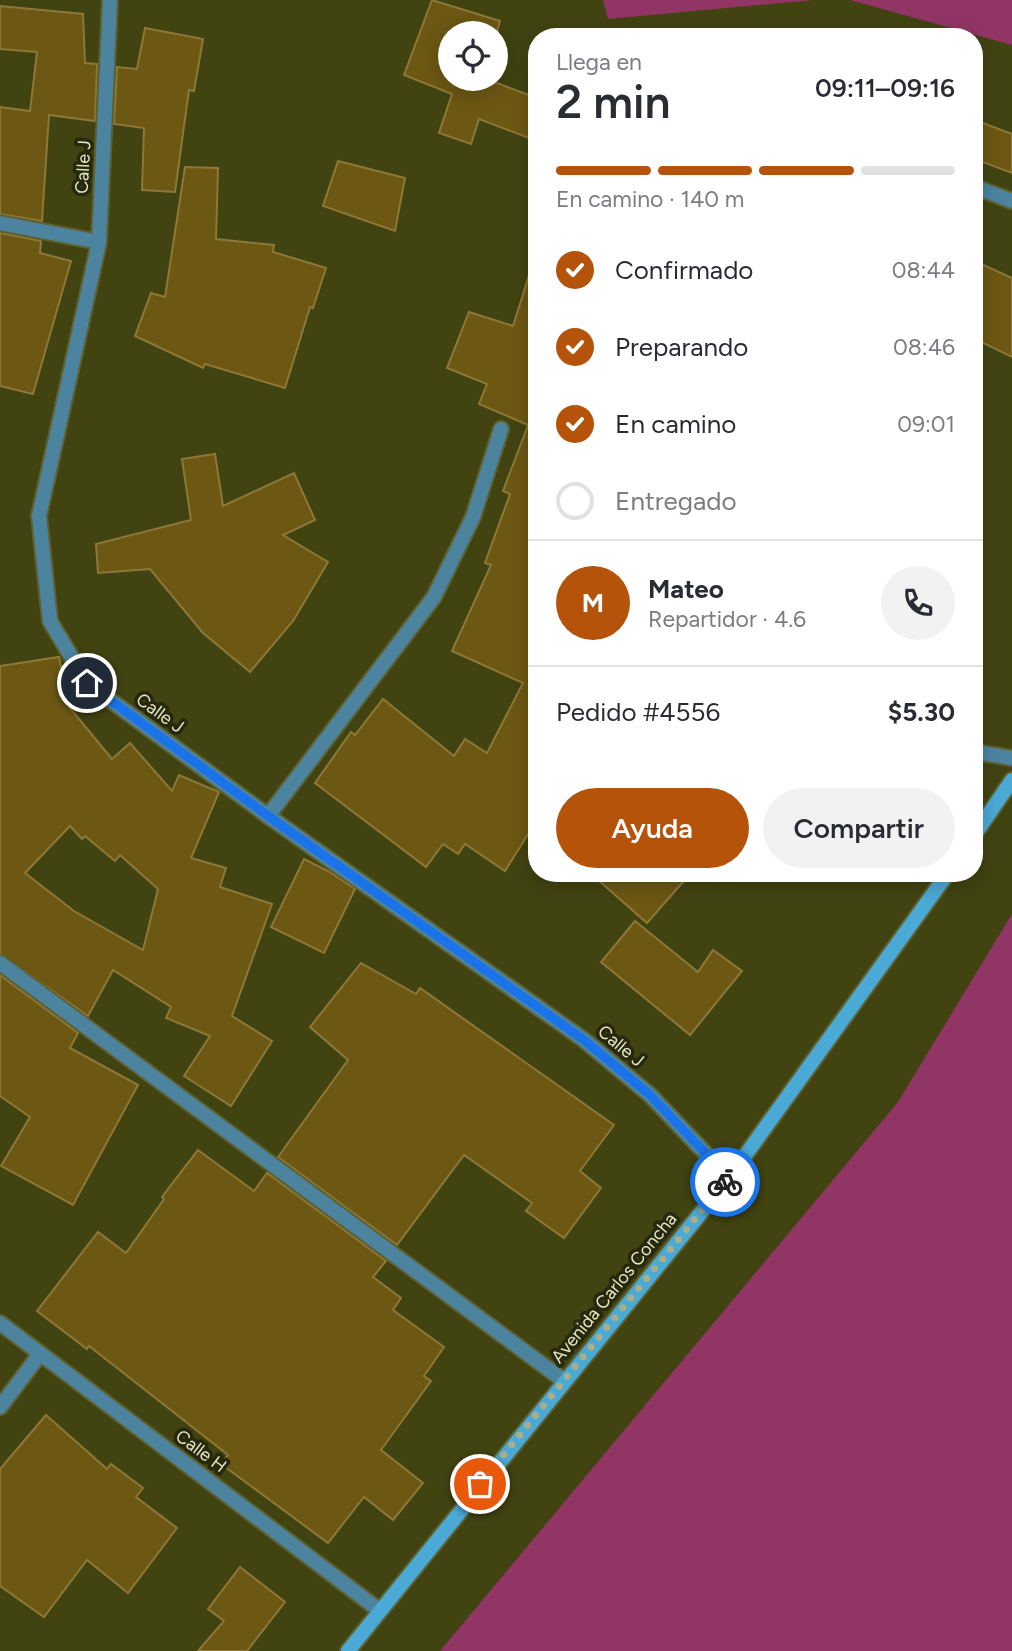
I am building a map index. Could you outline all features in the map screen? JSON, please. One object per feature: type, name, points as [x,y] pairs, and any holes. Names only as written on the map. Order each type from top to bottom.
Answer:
[{"type":"street","name":"Calle J","points":[[110,0],[99,242],[39,516],[50,621],[87,683],[268,816],[584,1040],[650,1095],[729,1178]]},
{"type":"street","points":[[983,190],[1012,201]]},
{"type":"street","points":[[0,223],[99,242]]},
{"type":"street","points":[[268,816],[434,597],[473,517],[501,429]]},
{"type":"street","points":[[983,753],[1012,758]]},
{"type":"street","points":[[983,822],[1012,780]]},
{"type":"street","name":"Avenida Carlos Concha","points":[[348,1651],[729,1178],[942,882]]},
{"type":"street","points":[[0,963],[564,1380]]},
{"type":"street","name":"Calle H","points":[[0,1323],[379,1610]]},
{"type":"street","points":[[0,1407],[40,1354]]},
{"type":"shaded area","points":[[603,0],[814,0],[608,19]]},
{"type":"shaded area","points":[[850,0],[1012,0],[1012,45],[983,37],[983,28],[951,28]]},
{"type":"shaded area","points":[[1012,914],[1012,1651],[440,1651],[898,1102]]},
{"type":"building","points":[[432,0],[500,21],[438,21],[438,88],[404,75]]},
{"type":"building","points":[[0,6],[83,14],[85,63],[97,64],[95,121],[49,115],[42,221],[0,214],[0,107],[30,111],[37,52],[0,49]]},
{"type":"building","points":[[145,28],[203,39],[194,91],[189,90],[175,192],[142,190],[144,128],[114,124],[117,67],[137,69]]},
{"type":"building","points":[[508,87],[528,95],[528,138],[479,119],[471,144],[439,133],[452,94],[444,91],[508,91]]},
{"type":"building","points":[[983,123],[1012,134],[1012,173],[983,162]]},
{"type":"building","points":[[338,161],[405,178],[395,231],[323,206]]},
{"type":"building","points":[[185,167],[218,168],[216,239],[274,245],[273,252],[326,268],[313,308],[310,307],[285,388],[205,364],[203,368],[135,336],[151,293],[165,297]]},
{"type":"building","points":[[0,233],[41,241],[40,253],[71,261],[33,394],[0,386]]},
{"type":"building","points":[[983,265],[1012,278],[1012,357],[983,343]]},
{"type":"building","points":[[528,278],[528,425],[479,404],[487,384],[447,368],[469,312],[513,326]]},
{"type":"building","points":[[528,425],[528,834],[505,871],[465,844],[458,854],[443,844],[426,867],[315,783],[351,732],[355,735],[383,699],[454,756],[465,739],[487,753],[523,683],[452,651],[491,565],[485,563],[510,494],[503,491]]},
{"type":"building","points":[[215,454],[223,506],[294,473],[315,520],[283,535],[328,562],[293,621],[250,672],[203,633],[150,569],[98,573],[96,544],[191,520],[182,459]]},
{"type":"building","points":[[59,657],[70,708],[112,759],[130,743],[172,791],[179,775],[219,792],[191,858],[226,868],[220,887],[272,904],[232,1016],[272,1041],[231,1106],[184,1076],[210,1036],[166,1018],[171,1007],[113,970],[88,1016],[0,954],[0,666]],"holes":[[[70,826],[82,839],[85,836],[115,861],[120,855],[158,889],[143,950],[74,911],[25,873]]]},
{"type":"building","points":[[304,859],[355,889],[324,953],[271,927]]},
{"type":"building","points":[[600,882],[683,882],[647,923]]},
{"type":"building","points":[[635,921],[698,972],[713,950],[742,971],[690,1035],[601,962]]},
{"type":"building","points":[[361,963],[416,994],[420,988],[614,1125],[580,1171],[601,1188],[564,1238],[526,1211],[532,1203],[464,1155],[397,1245],[278,1157],[348,1060],[310,1027]]},
{"type":"building","points":[[0,975],[78,1033],[70,1048],[138,1085],[73,1205],[1,1166],[30,1117],[0,1096]]},
{"type":"building","points":[[198,1150],[254,1191],[267,1173],[386,1261],[373,1277],[401,1298],[393,1310],[444,1347],[424,1376],[431,1381],[381,1450],[423,1483],[393,1520],[364,1497],[328,1543],[221,1464],[228,1455],[89,1346],[87,1349],[37,1311],[98,1232],[126,1253],[164,1199],[162,1197]]},
{"type":"building","points":[[46,1415],[107,1469],[111,1464],[143,1488],[136,1497],[177,1528],[128,1593],[87,1560],[44,1617],[0,1586],[0,1469]]},
{"type":"building","points":[[240,1567],[285,1602],[247,1651],[198,1651],[224,1621],[208,1609]]},
{"type":"way so far","points":[[480,1484],[725,1182]]},
{"type":"route","points":[[87,683],[268,816],[584,1040],[650,1095],[729,1178],[725,1182]]}]
